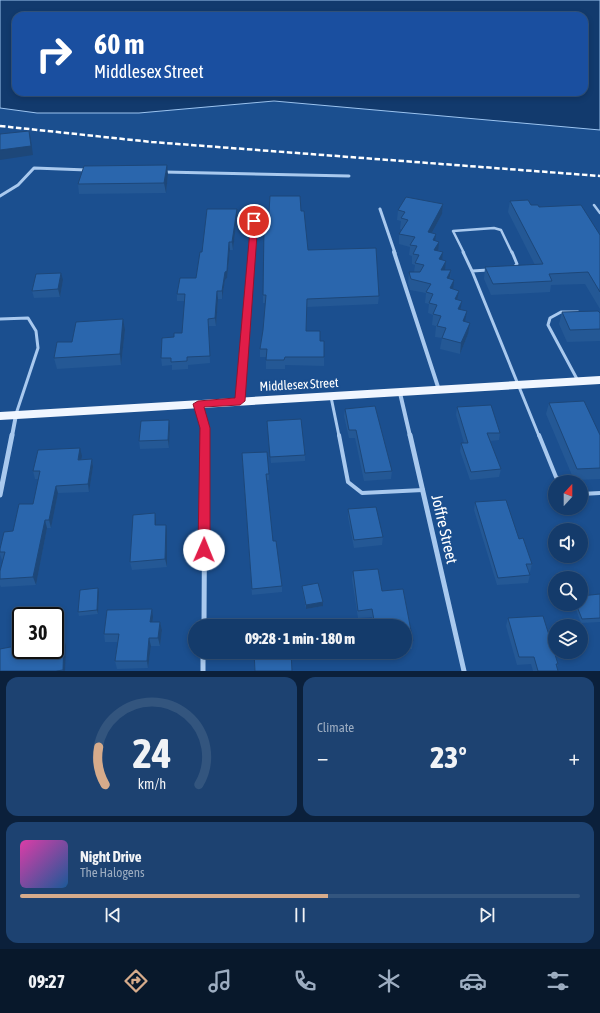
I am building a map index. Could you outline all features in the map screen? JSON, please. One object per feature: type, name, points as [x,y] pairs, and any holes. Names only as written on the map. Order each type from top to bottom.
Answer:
[{"type":"main road","name":"Middlesex Street","points":[[0,416],[600,380]]},
{"type":"street","points":[[0,196],[18,184],[34,168],[89,170]]},
{"type":"street","points":[[160,172],[349,176]]},
{"type":"street","points":[[240,401],[255,206]]},
{"type":"street","points":[[380,209],[439,390]]},
{"type":"street","name":"Joffre Street","points":[[400,393],[464,671]]},
{"type":"street","points":[[198,404],[205,428],[204,619]]},
{"type":"street","points":[[0,495],[16,415]]},
{"type":"street","points":[[203,659],[203,671]]},
{"type":"lane","points":[[594,205],[600,213]]},
{"type":"lane","points":[[506,269],[513,269],[517,264],[501,230],[494,228],[453,231],[472,271],[520,385],[555,475]]},
{"type":"lane","points":[[472,271],[492,270]]},
{"type":"lane","points":[[578,381],[548,325],[550,318],[561,312],[581,312]]},
{"type":"lane","points":[[0,319],[28,318],[36,331],[38,348],[16,415]]},
{"type":"lane","points":[[331,397],[348,482],[362,493],[423,490]]},
{"type":"lane","points":[[588,494],[600,494]]},
{"type":"water","points":[[0,0],[600,0],[600,130],[274,101],[139,113],[37,113],[0,108]]},
{"type":"building","points":[[29,131],[31,146],[0,150],[0,134]]},
{"type":"building","points":[[167,165],[164,183],[78,184],[84,166]]},
{"type":"building","points":[[270,196],[300,196],[301,211],[304,211],[308,250],[376,248],[379,296],[307,299],[306,331],[320,331],[320,341],[324,341],[324,357],[285,357],[284,360],[266,360],[267,349],[260,349],[266,295],[263,295],[264,228],[268,228]]},
{"type":"building","points":[[406,197],[443,204],[428,232],[436,234],[433,240],[439,242],[434,250],[443,252],[439,259],[446,261],[441,270],[451,270],[447,278],[454,280],[450,288],[459,291],[455,299],[462,301],[458,309],[467,311],[463,321],[470,323],[461,343],[442,338],[446,328],[437,326],[441,316],[433,314],[437,305],[429,303],[433,294],[426,292],[431,284],[411,279],[409,272],[420,272],[424,265],[415,263],[419,255],[413,254],[417,246],[410,245],[415,237],[399,234],[408,220],[401,218],[405,212],[398,210]]},
{"type":"building","points":[[528,200],[531,205],[538,205],[539,207],[581,205],[600,235],[600,292],[588,272],[549,274],[552,281],[493,284],[485,267],[543,264],[510,201]]},
{"type":"building","points":[[207,209],[237,209],[232,242],[229,242],[227,271],[225,272],[222,291],[217,291],[215,318],[208,319],[210,356],[187,357],[187,361],[171,362],[171,358],[161,358],[162,338],[174,337],[174,333],[182,333],[185,294],[177,294],[180,278],[196,278],[200,252],[202,252]]},
{"type":"building","points":[[61,273],[58,289],[32,291],[36,274]]},
{"type":"building","points":[[598,311],[600,313],[600,329],[570,330],[562,312]]},
{"type":"building","points":[[123,319],[120,354],[54,358],[57,342],[72,342],[76,322]]},
{"type":"building","points":[[584,401],[600,435],[600,468],[577,469],[549,403]]},
{"type":"building","points":[[491,405],[500,433],[487,433],[501,469],[471,472],[461,443],[468,443],[457,407]]},
{"type":"building","points":[[375,406],[392,471],[365,473],[356,430],[349,430],[345,409]]},
{"type":"building","points":[[301,419],[305,455],[270,457],[267,421]]},
{"type":"building","points":[[169,420],[168,440],[139,441],[141,421]]},
{"type":"building","points":[[80,448],[78,460],[92,459],[88,484],[56,486],[49,520],[45,520],[33,577],[0,579],[0,571],[5,552],[0,552],[4,532],[13,531],[19,504],[33,504],[40,471],[33,471],[38,450]]},
{"type":"building","points":[[267,452],[269,474],[266,474],[273,541],[276,541],[282,586],[252,589],[242,453]]},
{"type":"building","points":[[506,500],[519,539],[523,538],[532,564],[526,564],[530,575],[498,578],[475,502]]},
{"type":"building","points":[[376,507],[383,537],[354,540],[348,509]]},
{"type":"building","points":[[155,513],[155,525],[166,525],[165,559],[130,562],[133,515]]},
{"type":"building","points":[[378,569],[382,591],[403,589],[409,619],[374,619],[372,609],[358,611],[353,571]]},
{"type":"building","points":[[318,583],[323,602],[306,605],[302,586]]},
{"type":"building","points":[[98,588],[97,610],[78,612],[80,590]]},
{"type":"building","points":[[600,594],[600,618],[582,619],[579,611],[588,611],[588,595]]},
{"type":"building","points":[[152,609],[150,622],[160,622],[158,638],[149,638],[147,661],[115,661],[119,634],[104,634],[107,610]]},
{"type":"building","points":[[543,616],[548,632],[548,659],[556,659],[558,671],[538,671],[534,657],[519,657],[508,618]]},
{"type":"building","points":[[12,647],[12,659],[63,659],[63,670],[0,671],[0,649]]},
{"type":"building","points":[[254,659],[291,659],[292,671],[255,671]]},
{"type":"railway","points":[[0,126],[152,142],[600,176]]},
{"type":"route","points":[[204,550],[205,428],[198,404],[240,401],[254,221]]}]
